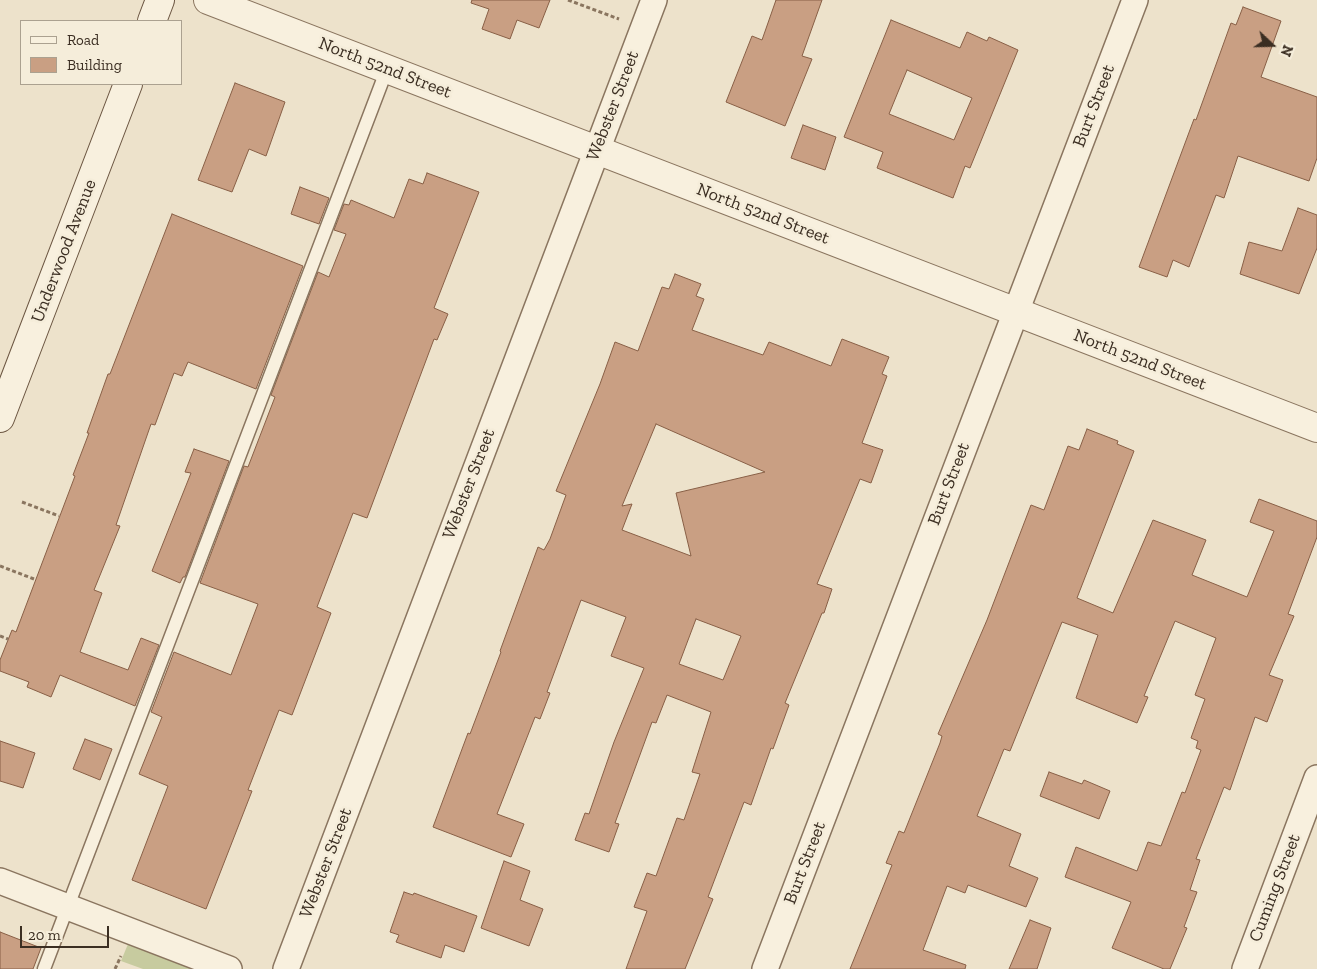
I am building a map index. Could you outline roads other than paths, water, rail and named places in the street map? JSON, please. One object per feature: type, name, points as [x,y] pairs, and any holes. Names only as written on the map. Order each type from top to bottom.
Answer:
[{"type":"street","points":[[152,20],[160,0]]},
{"type":"street","name":"North 52nd Street","points":[[208,0],[1317,428]]},
{"type":"street","name":"Webster Street","points":[[286,969],[654,0]]},
{"type":"street","name":"Burt Street","points":[[765,969],[1135,0]]},
{"type":"street","name":"Underwood Avenue","points":[[0,418],[128,85]]},
{"type":"street","name":"Cuming Street","points":[[1244,969],[1317,778]]},
{"type":"street","points":[[0,881],[229,969]]},
{"type":"lane","points":[[44,969],[387,69]]}]
